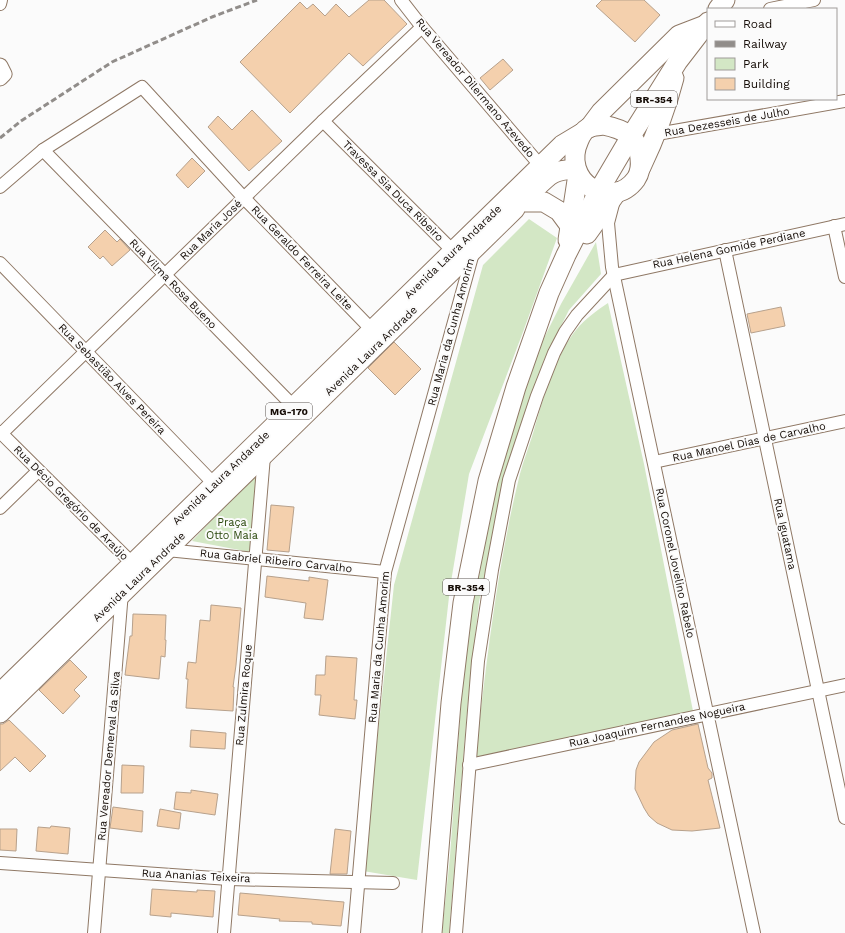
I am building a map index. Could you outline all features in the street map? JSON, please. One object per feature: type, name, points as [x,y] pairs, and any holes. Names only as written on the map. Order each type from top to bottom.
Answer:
[{"type":"main road","points":[[719,8],[725,0]]},
{"type":"main road","points":[[566,255],[577,172],[575,157],[576,146],[585,131],[601,112],[679,35],[706,24]]},
{"type":"main road","name":"BR-354","points":[[432,933],[451,703],[463,602],[488,481],[516,388],[549,293],[566,255],[598,192],[631,136],[678,62],[706,24]]},
{"type":"main road","points":[[577,172],[586,185],[598,192],[617,192],[628,187],[636,178],[657,134],[668,101],[678,62]]},
{"type":"main road","points":[[585,131],[603,125],[619,128],[631,136],[640,150],[641,167]]},
{"type":"main road","name":"Avenida Laura Andarade","points":[[0,693],[138,569],[377,335],[463,255],[545,170],[562,145],[585,131]]},
{"type":"main road","name":"MG-170","points":[[463,255],[522,202],[545,170],[577,172]]},
{"type":"main road","points":[[566,255],[590,231],[617,192]]},
{"type":"main road","points":[[522,202],[544,202],[559,211],[570,226]]},
{"type":"main road","name":"Avenida Laura Andrade","points":[[138,569],[167,550],[219,489],[264,456],[299,412]]},
{"type":"main road","name":"Avenida Laura Andrade","points":[[0,713],[118,588]]},
{"type":"street","points":[[0,4],[1,0]]},
{"type":"street","name":"Rua Vereador Dilermano Azevedo","points":[[401,0],[422,27],[545,170]]},
{"type":"street","points":[[775,8],[814,0]]},
{"type":"street","name":"Rua Maria José","points":[[1,433],[422,27]]},
{"type":"street","name":"Rua Geraldo Ferreira Leite","points":[[43,150],[142,86],[244,198],[377,335]]},
{"type":"street","name":"Rua Dezesseis de Julho","points":[[657,134],[845,101]]},
{"type":"street","name":"Travessa Sia Duca Ribeiro","points":[[323,121],[463,255]]},
{"type":"street","points":[[0,186],[43,150]]},
{"type":"street","name":"Rua Vilma Rosa Bueno","points":[[43,150],[299,412]]},
{"type":"street","name":"Rua Coronel Jovelino Rabelo","points":[[617,192],[608,223],[614,275],[754,933]]},
{"type":"street","points":[[840,225],[845,277]]},
{"type":"street","name":"Rua Helena Gomide Perdiane","points":[[614,275],[840,225]]},
{"type":"street","name":"Rua Iguatama","points":[[725,250],[845,818]]},
{"type":"street","name":"Rua Maria da Cunha Amorim","points":[[354,933],[384,572],[463,255]]},
{"type":"street","name":"Rua Sebastião Alves Pereira","points":[[0,263],[219,489]]},
{"type":"street","points":[[456,933],[478,661],[492,570],[509,480],[537,396],[564,332],[577,315],[614,275]]},
{"type":"street","name":"Rua Manoel Dias de Carvalho","points":[[654,462],[845,421]]},
{"type":"street","name":"Rua Décio Gregório de Araújo","points":[[1,433],[138,569]]},
{"type":"street","name":"Rua Zulmira Roque","points":[[224,933],[264,456]]},
{"type":"street","points":[[0,508],[38,471]]},
{"type":"street","name":"Rua Gabriel Ribeiro Carvalho","points":[[167,550],[384,572]]},
{"type":"street","name":"Rua Vereador Demerval da Silva","points":[[94,933],[118,588]]},
{"type":"street","name":"Rua Joaquim Fernandes Nogueira","points":[[469,765],[845,684]]},
{"type":"street","name":"Rua Ananias Teixeira","points":[[0,863],[229,879],[393,883]]},
{"type":"green space","points":[[529,219],[557,238],[469,474],[450,588],[417,880],[363,871],[394,585],[483,265]]},
{"type":"green space","points":[[596,242],[601,274],[569,310],[544,360],[527,407],[503,485],[479,602],[468,700],[449,933],[442,933],[450,856],[461,704],[471,603],[494,484],[535,356],[561,304]]},
{"type":"green space","points":[[608,303],[644,464],[693,711],[475,760],[498,585],[510,516],[521,469],[550,378],[568,341],[579,326]]},
{"type":"green space","name":"Praça Otto Maia","points":[[256,474],[250,552],[192,541]]},
{"type":"building","points":[[369,0],[384,0],[407,24],[363,66],[349,53],[290,113],[240,62],[300,2],[307,9],[313,4],[325,16],[336,4],[349,17]]},
{"type":"building","points":[[602,0],[644,0],[660,15],[635,42],[596,6]]},
{"type":"building","points":[[503,59],[513,70],[490,90],[480,78]]},
{"type":"building","points":[[252,110],[282,141],[249,171],[208,127],[218,116],[232,130]]},
{"type":"building","points":[[192,158],[205,171],[188,188],[176,175]]},
{"type":"building","points":[[105,230],[117,242],[120,239],[130,250],[112,266],[103,256],[100,259],[88,247]]},
{"type":"building","points":[[781,307],[785,326],[751,333],[747,314]]},
{"type":"building","points":[[394,342],[421,369],[395,395],[368,368]]},
{"type":"building","points":[[271,505],[294,507],[289,552],[267,550]]},
{"type":"building","points":[[267,576],[309,581],[309,577],[328,580],[323,620],[304,618],[306,603],[265,597]]},
{"type":"building","points":[[211,605],[241,608],[233,687],[233,711],[186,708],[188,679],[186,679],[188,662],[196,663],[200,620],[210,621]]},
{"type":"building","points":[[133,614],[166,615],[165,657],[161,656],[159,679],[125,675],[130,636],[132,636]]},
{"type":"building","points":[[326,656],[357,658],[354,700],[357,700],[355,719],[319,715],[321,695],[315,695],[316,675],[325,675]]},
{"type":"building","points":[[70,660],[87,677],[74,690],[80,696],[63,714],[39,690]]},
{"type":"building","points":[[9,720],[46,756],[30,772],[15,757],[0,771],[0,724],[3,724]]},
{"type":"building","points":[[698,724],[708,768],[712,773],[712,778],[708,780],[720,828],[692,831],[672,830],[657,823],[649,816],[644,808],[635,789],[636,770],[639,762],[654,742],[672,730]]},
{"type":"building","points":[[191,730],[226,733],[225,749],[190,747]]},
{"type":"building","points":[[122,765],[144,766],[143,793],[121,793]]},
{"type":"building","points":[[191,790],[218,794],[215,815],[174,809],[176,792],[191,793]]},
{"type":"building","points":[[113,807],[143,811],[142,832],[110,828]]},
{"type":"building","points":[[160,809],[181,813],[179,829],[157,826]]},
{"type":"building","points":[[51,826],[70,828],[68,854],[36,851],[38,827],[50,828]]},
{"type":"building","points":[[0,829],[17,829],[16,851],[0,850]]},
{"type":"building","points":[[335,829],[351,831],[347,874],[330,874]]},
{"type":"building","points":[[152,889],[197,892],[197,890],[215,891],[213,917],[171,913],[171,917],[150,915]]},
{"type":"building","points":[[240,893],[344,902],[341,926],[312,924],[312,922],[279,921],[280,919],[238,915]]},
{"type":"railway","points":[[0,138],[21,121],[112,62],[212,17],[257,0]]}]
